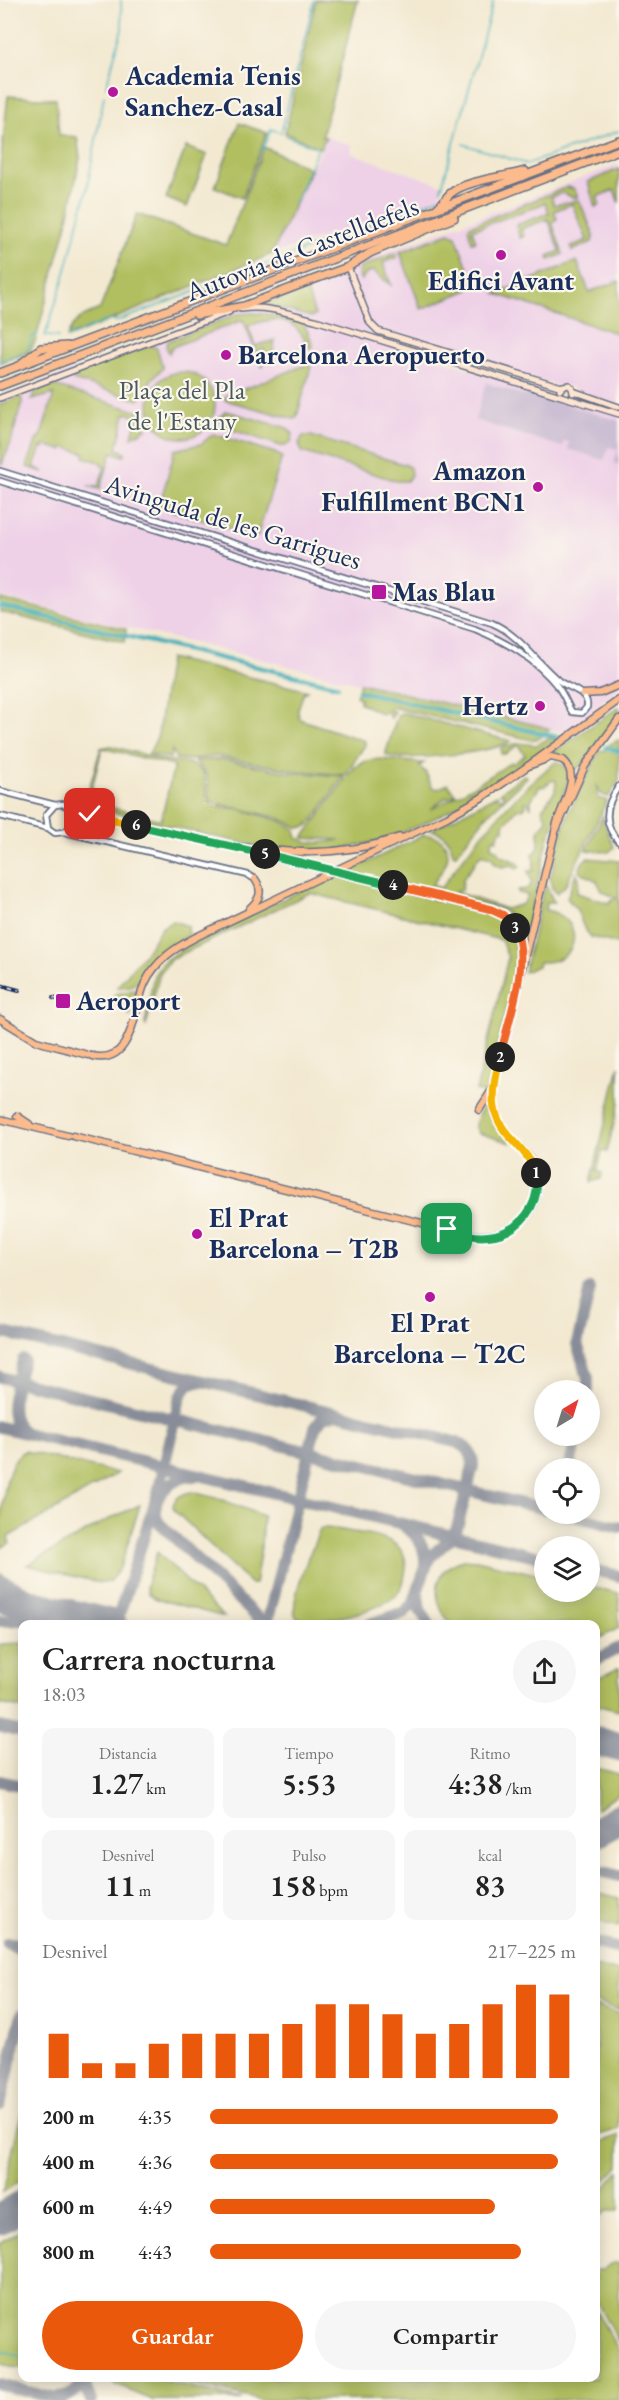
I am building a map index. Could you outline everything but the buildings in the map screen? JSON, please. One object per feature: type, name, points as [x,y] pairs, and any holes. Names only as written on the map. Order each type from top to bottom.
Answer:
[{"type":"highway","name":"Autovia de Castelldefels","points":[[0,373],[432,211],[452,192],[481,181],[565,160],[619,140]]},
{"type":"highway","name":"Autovia de Castelldefels","points":[[0,386],[619,150]]},
{"type":"highway","points":[[165,323],[244,306],[348,267],[370,253],[448,221],[475,206]]},
{"type":"highway","points":[[244,306],[255,308]]},
{"type":"highway","points":[[18,366],[43,347],[81,344]]},
{"type":"main road","points":[[348,267],[370,323],[376,330],[562,387],[569,385],[573,391],[619,406]]},
{"type":"main road","points":[[0,398],[213,317],[232,311],[255,308],[276,310],[315,320],[619,414]]},
{"type":"main road","points":[[562,387],[565,396]]},
{"type":"main road","points":[[565,396],[572,395],[573,391]]},
{"type":"main road","points":[[583,694],[600,693],[619,685]]},
{"type":"main road","points":[[597,716],[619,695]]},
{"type":"main road","points":[[0,1019],[36,1041],[90,1055],[108,1057],[116,1054],[124,1046],[145,982],[164,957],[196,937],[482,798],[619,700]]},
{"type":"main road","points":[[555,832],[585,766],[619,719]]},
{"type":"main road","points":[[0,1119],[472,1236],[491,1236],[518,1223],[533,1205],[538,1188],[536,1173],[529,1158],[497,1120],[492,1106],[493,1087],[556,820],[571,781],[571,772],[566,763],[555,758],[548,758],[528,766]]},
{"type":"main road","points":[[219,844],[288,853],[321,853],[381,842],[426,827]]},
{"type":"main road","points":[[219,844],[498,912],[511,922],[517,933],[522,965]]},
{"type":"main road","points":[[243,915],[259,897],[260,888],[255,879]]},
{"type":"main road","points":[[479,1110],[493,1087]]},
{"type":"main road","points":[[17,1116],[32,1126]]},
{"type":"street","name":"Avinguda de les Garrigues","points":[[0,471],[492,623],[506,630],[562,683],[583,694],[587,707],[583,712],[575,713],[571,710],[560,689],[540,668],[506,642],[443,618],[0,481]]},
{"type":"street","points":[[619,786],[608,806],[606,819],[610,831],[619,842]]},
{"type":"street","points":[[0,791],[55,805],[63,804],[70,809],[219,844]]},
{"type":"street","points":[[48,828],[46,815],[55,805]]},
{"type":"street","points":[[64,832],[68,830],[72,822],[70,809]]},
{"type":"street","points":[[0,816],[48,828],[55,833],[64,832],[249,875],[255,879]]},
{"type":"shaded area","points":[[326,137],[352,145],[351,153],[442,185],[440,198],[272,254]]},
{"type":"shaded area","points":[[619,164],[619,405],[577,391],[571,386],[562,387],[376,330],[372,338],[567,402],[601,408],[619,415],[619,687],[568,733],[0,597],[0,398]]},
{"type":"shaded area","points":[[486,383],[526,396],[529,393],[619,421],[619,465],[614,463],[618,449],[609,447],[604,460],[568,449],[569,442],[564,441],[562,447],[475,420]]},
{"type":"green space","points":[[316,0],[358,0],[322,136],[326,137],[320,148],[285,133]]},
{"type":"green space","points":[[8,96],[56,99],[59,135],[77,137],[80,158],[67,223],[35,342],[30,352],[0,363],[0,168]]},
{"type":"green space","points":[[239,123],[267,133],[242,198],[215,187]]},
{"type":"green space","points":[[186,147],[207,155],[187,207],[166,198]]},
{"type":"green space","points":[[264,147],[311,169],[272,254],[67,338],[75,322],[100,309],[137,214],[226,245]]},
{"type":"green space","points":[[619,169],[619,203],[614,190],[597,197],[600,205],[595,207],[588,182]]},
{"type":"green space","points":[[567,187],[574,189],[578,197],[574,198],[563,193],[551,197],[554,205],[579,200],[594,235],[592,242],[572,251],[571,247],[587,240],[572,204],[554,211],[557,219],[552,222],[563,254],[549,260],[548,256],[560,251],[548,219],[521,229],[524,236],[520,238],[516,225],[549,213],[545,203],[472,230],[476,241],[472,242],[468,229],[470,226]]},
{"type":"green space","points":[[449,233],[456,236],[474,284],[468,290],[421,309],[400,252]]},
{"type":"green space","points":[[396,253],[397,257],[383,263],[391,285],[373,271],[368,272],[361,280],[358,272],[361,267]]},
{"type":"green space","points":[[577,261],[589,292],[619,281],[619,334],[496,294]]},
{"type":"green space","points":[[306,288],[315,315],[311,317],[263,304]]},
{"type":"green space","points":[[252,313],[298,321],[306,329],[313,346],[309,348],[298,330],[284,321],[268,320],[248,326],[255,346],[275,340],[271,363],[264,349],[258,351],[264,366],[262,367],[243,320],[172,347],[169,353],[166,346],[168,341],[237,314]]},
{"type":"green space","points":[[150,345],[157,348],[163,368],[152,379],[139,400],[73,380],[77,372]]},
{"type":"green space","points":[[308,364],[311,367],[297,416],[294,419],[225,400],[226,396]]},
{"type":"green space","name":"Plaça del Pla de l'Estany","points":[[182,372],[195,375],[205,382],[212,392],[215,405],[212,418],[205,428],[195,435],[182,438],[169,435],[159,428],[152,418],[149,405],[152,392],[159,382],[169,375]]},
{"type":"green space","points":[[51,385],[140,412],[146,429],[132,437],[137,418],[125,414],[117,449],[125,452],[124,456],[112,452],[100,489],[88,486],[98,487],[105,467],[101,465],[102,463],[84,457],[85,453],[45,445],[44,448],[41,447],[34,467],[44,472],[27,467],[37,439],[40,439],[54,394],[31,400],[35,392]]},
{"type":"green space","points":[[21,396],[22,402],[10,445],[1,466],[0,404]]},
{"type":"green space","points":[[226,411],[287,428],[293,434],[291,442],[281,446],[224,427],[219,421]]},
{"type":"green space","points":[[213,434],[282,457],[257,537],[159,507],[175,450],[201,444]]},
{"type":"green space","points":[[303,436],[311,436],[406,465],[410,468],[411,475],[407,481],[397,481],[302,452],[299,443]]},
{"type":"green space","points":[[0,599],[126,629],[125,642],[0,612]]},
{"type":"green space","points":[[169,658],[308,691],[304,692],[298,709],[299,719],[365,741],[365,745],[345,775],[292,770],[216,756],[191,760],[176,759],[172,750],[170,758],[149,754],[158,735]]},
{"type":"green space","points":[[360,683],[550,729],[539,738],[532,740],[391,707],[390,710],[395,712],[391,718],[387,711],[382,714],[360,703],[360,698],[356,696]]},
{"type":"green space","points":[[619,707],[619,716],[579,768],[574,769],[566,759],[551,754]]},
{"type":"green space","points":[[402,713],[511,741],[501,746],[471,752],[392,757],[386,755],[386,752],[397,717]]},
{"type":"green space","points":[[549,738],[557,740],[454,808],[399,834],[339,849],[281,849],[243,843],[70,800],[71,796],[83,802],[89,798],[89,802],[161,820],[174,766],[102,748],[91,792],[88,792],[101,748],[111,746],[164,760],[188,763],[197,767],[204,774],[207,797],[213,806],[239,809],[281,821],[296,830],[296,837],[301,840],[317,843],[329,842],[340,840],[303,838],[350,772],[366,761],[385,759],[424,763],[419,766],[426,773],[432,787],[438,789],[448,784],[456,795],[445,798],[431,809],[472,787],[511,762],[513,764],[525,755],[518,745],[505,754],[501,754],[501,748],[518,743],[537,745]]},
{"type":"green space","points":[[619,740],[619,781],[608,797],[601,794],[596,784],[598,798],[607,801],[565,886],[557,893],[552,888],[550,878],[567,816],[600,750],[605,751],[610,744]]},
{"type":"green space","points":[[221,759],[287,772],[344,776],[313,820],[307,826],[299,828],[279,818],[212,802],[209,796],[207,775],[195,761]]},
{"type":"green space","points":[[557,761],[567,768],[569,777],[548,840],[523,943],[515,922],[498,908],[348,872],[423,835],[432,835],[442,840],[448,854],[445,865],[432,885],[441,888],[494,820]],"holes":[[[553,780],[556,781],[555,791],[542,809],[547,819],[540,830],[537,849],[532,855],[533,871],[528,871],[532,883],[527,889],[518,890],[518,893],[528,895],[523,904],[506,909],[455,892],[462,889],[463,879],[481,854],[493,858],[494,863],[502,867],[512,865],[517,869],[520,866],[517,862],[501,856],[498,850],[491,847],[493,839],[497,840],[500,830],[504,830],[504,824],[518,808],[523,809],[526,806],[524,802],[531,807],[531,800],[540,786],[543,787]]]},
{"type":"green space","points":[[524,775],[527,777],[486,816],[455,855],[446,838],[431,830],[497,795],[500,799],[504,796],[502,793],[499,794],[502,791]]},
{"type":"green space","points":[[603,816],[614,847],[609,852],[586,850]]},
{"type":"green space","points":[[587,858],[619,861],[619,944],[591,937],[584,928],[577,910],[567,898],[576,873],[579,878],[577,893],[608,903],[616,898],[602,891],[597,881],[579,871]]},
{"type":"green space","points":[[333,875],[494,914],[507,920],[512,926],[517,950],[506,1011],[486,1093],[476,1091],[508,958],[501,940],[310,893],[171,959],[160,973],[146,1026],[154,975],[164,961],[186,946]]},
{"type":"green space","points":[[545,884],[554,902],[547,902],[545,910],[558,914],[567,921],[574,939],[571,948],[564,956],[554,961],[539,962],[538,966],[524,972]]},
{"type":"green space","points":[[173,921],[188,926],[189,935],[164,952],[138,981],[125,987],[117,987],[149,948],[161,928]]},
{"type":"green space","points":[[135,990],[138,992],[130,1015],[113,998],[115,994]]},
{"type":"green space","points":[[619,1066],[619,1103],[607,1152],[602,1151],[597,1171],[602,1173],[601,1179],[591,1182]]},
{"type":"green space","points":[[489,1101],[496,1124],[511,1143],[479,1133],[475,1126],[479,1113]]},
{"type":"green space","points":[[25,1451],[118,1473],[8,1537],[10,1543],[1,1548],[2,1510],[7,1480],[17,1457]]},
{"type":"green space","points":[[192,1492],[220,1499],[263,1516],[255,1584],[251,1584],[174,1510],[174,1502],[178,1498]]},
{"type":"green space","points":[[140,1505],[120,1568],[110,1582],[101,1583],[27,1565],[107,1520]]},
{"type":"green space","points":[[321,1528],[373,1535],[398,1547],[406,1563],[404,1580],[398,1593],[388,1601],[348,1616],[317,1620],[296,1617],[294,1610],[298,1587]]},
{"type":"green space","points":[[157,1552],[224,1617],[157,1599],[148,1594],[146,1586]]},
{"type":"green space","points":[[463,1560],[477,1560],[534,1574],[534,1602],[600,1602],[600,1589],[619,1593],[619,1628],[600,1638],[600,1620],[449,1620],[439,1603],[437,1591],[444,1571],[452,1564]]},
{"type":"green space","points":[[18,1643],[18,1707],[0,1704],[0,1644]]},
{"type":"green space","points":[[619,1668],[619,1711],[600,1706],[600,1677]]},
{"type":"green space","points":[[600,1769],[619,1774],[619,1794],[600,1806]]},
{"type":"green space","points":[[600,1893],[619,1898],[619,1927],[600,1922]]},
{"type":"green space","points":[[600,1967],[619,1972],[619,2010],[600,2003]]},
{"type":"green space","points":[[600,2007],[619,2014],[619,2129],[600,2135]]},
{"type":"green space","points":[[18,2127],[18,2182],[3,2192]]},
{"type":"green space","points":[[619,2135],[619,2166],[600,2185],[600,2142]]},
{"type":"green space","points":[[619,2171],[619,2211],[607,2211],[600,2216],[600,2193]]},
{"type":"green space","points":[[18,2233],[18,2368],[0,2362],[0,2244]]},
{"type":"green space","points":[[610,2264],[619,2264],[619,2343],[600,2307],[600,2270]]},
{"type":"green space","points":[[600,2317],[619,2352],[619,2400],[260,2400],[184,2382],[600,2382]]},
{"type":"green space","points":[[115,2382],[166,2382],[242,2400],[153,2400],[115,2385]]},
{"type":"waterway","points":[[106,87],[122,29],[121,0]]},
{"type":"waterway","points":[[262,151],[271,129],[281,133],[314,0]]},
{"type":"waterway","points":[[441,190],[493,2]]},
{"type":"waterway","points":[[59,337],[45,336],[63,281],[86,194],[104,96]]},
{"type":"waterway","points":[[463,144],[527,164],[619,131]]},
{"type":"waterway","points":[[286,136],[318,148],[294,204]]},
{"type":"waterway","points":[[67,337],[109,320],[118,321],[439,198]]},
{"type":"waterway","points":[[0,361],[28,350],[32,337],[38,334]]},
{"type":"waterway","points":[[0,606],[338,686]]},
{"type":"waterway","points":[[359,691],[557,737]]},
{"type":"waterway","points":[[606,747],[619,751]]},
{"type":"waterway","points":[[0,2351],[18,2356]]},
{"type":"taxiway","points":[[588,1380],[577,1344],[590,1289]]},
{"type":"taxiway","points":[[0,1332],[464,1446],[472,1456],[473,1466],[457,1528],[451,1538],[429,1558],[413,1604],[403,1613],[382,1620]]},
{"type":"taxiway","points":[[23,1360],[12,1409],[18,1426],[26,1433]]},
{"type":"taxiway","points":[[0,1377],[534,1507]]},
{"type":"taxiway","points":[[117,1620],[158,1493],[180,1397],[188,1385],[201,1381]]},
{"type":"taxiway","points":[[268,1620],[315,1428],[323,1417],[335,1414]]},
{"type":"taxiway","points":[[0,1427],[534,1556]]},
{"type":"taxiway","points":[[572,1458],[574,1446]]},
{"type":"taxiway","points":[[194,1476],[177,1480],[163,1490],[156,1505],[158,1522],[260,1620]]},
{"type":"taxiway","points":[[600,1522],[619,1527]]},
{"type":"taxiway","points":[[405,1527],[421,1543],[425,1565]]},
{"type":"taxiway","points":[[600,1571],[619,1576]]},
{"type":"taxiway","points":[[0,1579],[57,1608],[99,1620]]},
{"type":"taxiway","points":[[418,1594],[420,1610],[426,1620]]},
{"type":"taxiway","points":[[0,1621],[18,1620]]},
{"type":"taxiway","points":[[22,1620],[63,1620]]},
{"type":"taxiway","points":[[600,1658],[619,1648]]},
{"type":"taxiway","points":[[0,1727],[18,1731]]},
{"type":"taxiway","points":[[600,1740],[619,1746]]},
{"type":"taxiway","points":[[0,1781],[18,1785]]},
{"type":"taxiway","points":[[600,1871],[619,1876]]},
{"type":"taxiway","points":[[18,1944],[7,1943],[18,1949]]},
{"type":"taxiway","points":[[600,1944],[619,1949]]},
{"type":"taxiway","points":[[0,2106],[18,2031]]},
{"type":"taxiway","points":[[55,2398],[73,2393],[83,2382]]},
{"type":"taxiway","points":[[85,2382],[91,2400]]},
{"type":"taxiway","points":[[0,2385],[62,2400]]},
{"type":"runway","points":[[0,1597],[95,1620]]},
{"type":"runway","points":[[600,1742],[619,1747]]},
{"type":"runway","points":[[600,1830],[619,1818]]},
{"type":"runway","points":[[0,2220],[18,2208]]},
{"type":"railway","points":[[0,985],[19,990]]},
{"type":"railway","points":[[53,998],[57,999]]},
{"type":"place","name":"Academia Tenis Sanchez-Casal","points":[[113,92]]},
{"type":"place","name":"Edifici Avant","points":[[501,255]]},
{"type":"place","name":"Barcelona Aeropuerto","points":[[226,355]]},
{"type":"place","name":"Amazon Fulfillment BCN1","points":[[538,487]]},
{"type":"place","name":"Mas Blau","points":[[379,592]]},
{"type":"place","name":"Hertz","points":[[540,706]]},
{"type":"place","name":"Aeroport","points":[[63,1001]]},
{"type":"place","name":"El Prat Barcelona – T2B","points":[[197,1234]]},
{"type":"place","name":"El Prat Barcelona – T2C","points":[[430,1297]]},
{"type":"route","points":[[90,814],[480,906],[498,912],[511,922],[519,939],[522,965],[493,1087],[492,1106],[500,1126],[533,1164],[538,1181],[536,1199],[530,1211],[517,1224],[491,1236],[472,1236],[447,1229]]}]
